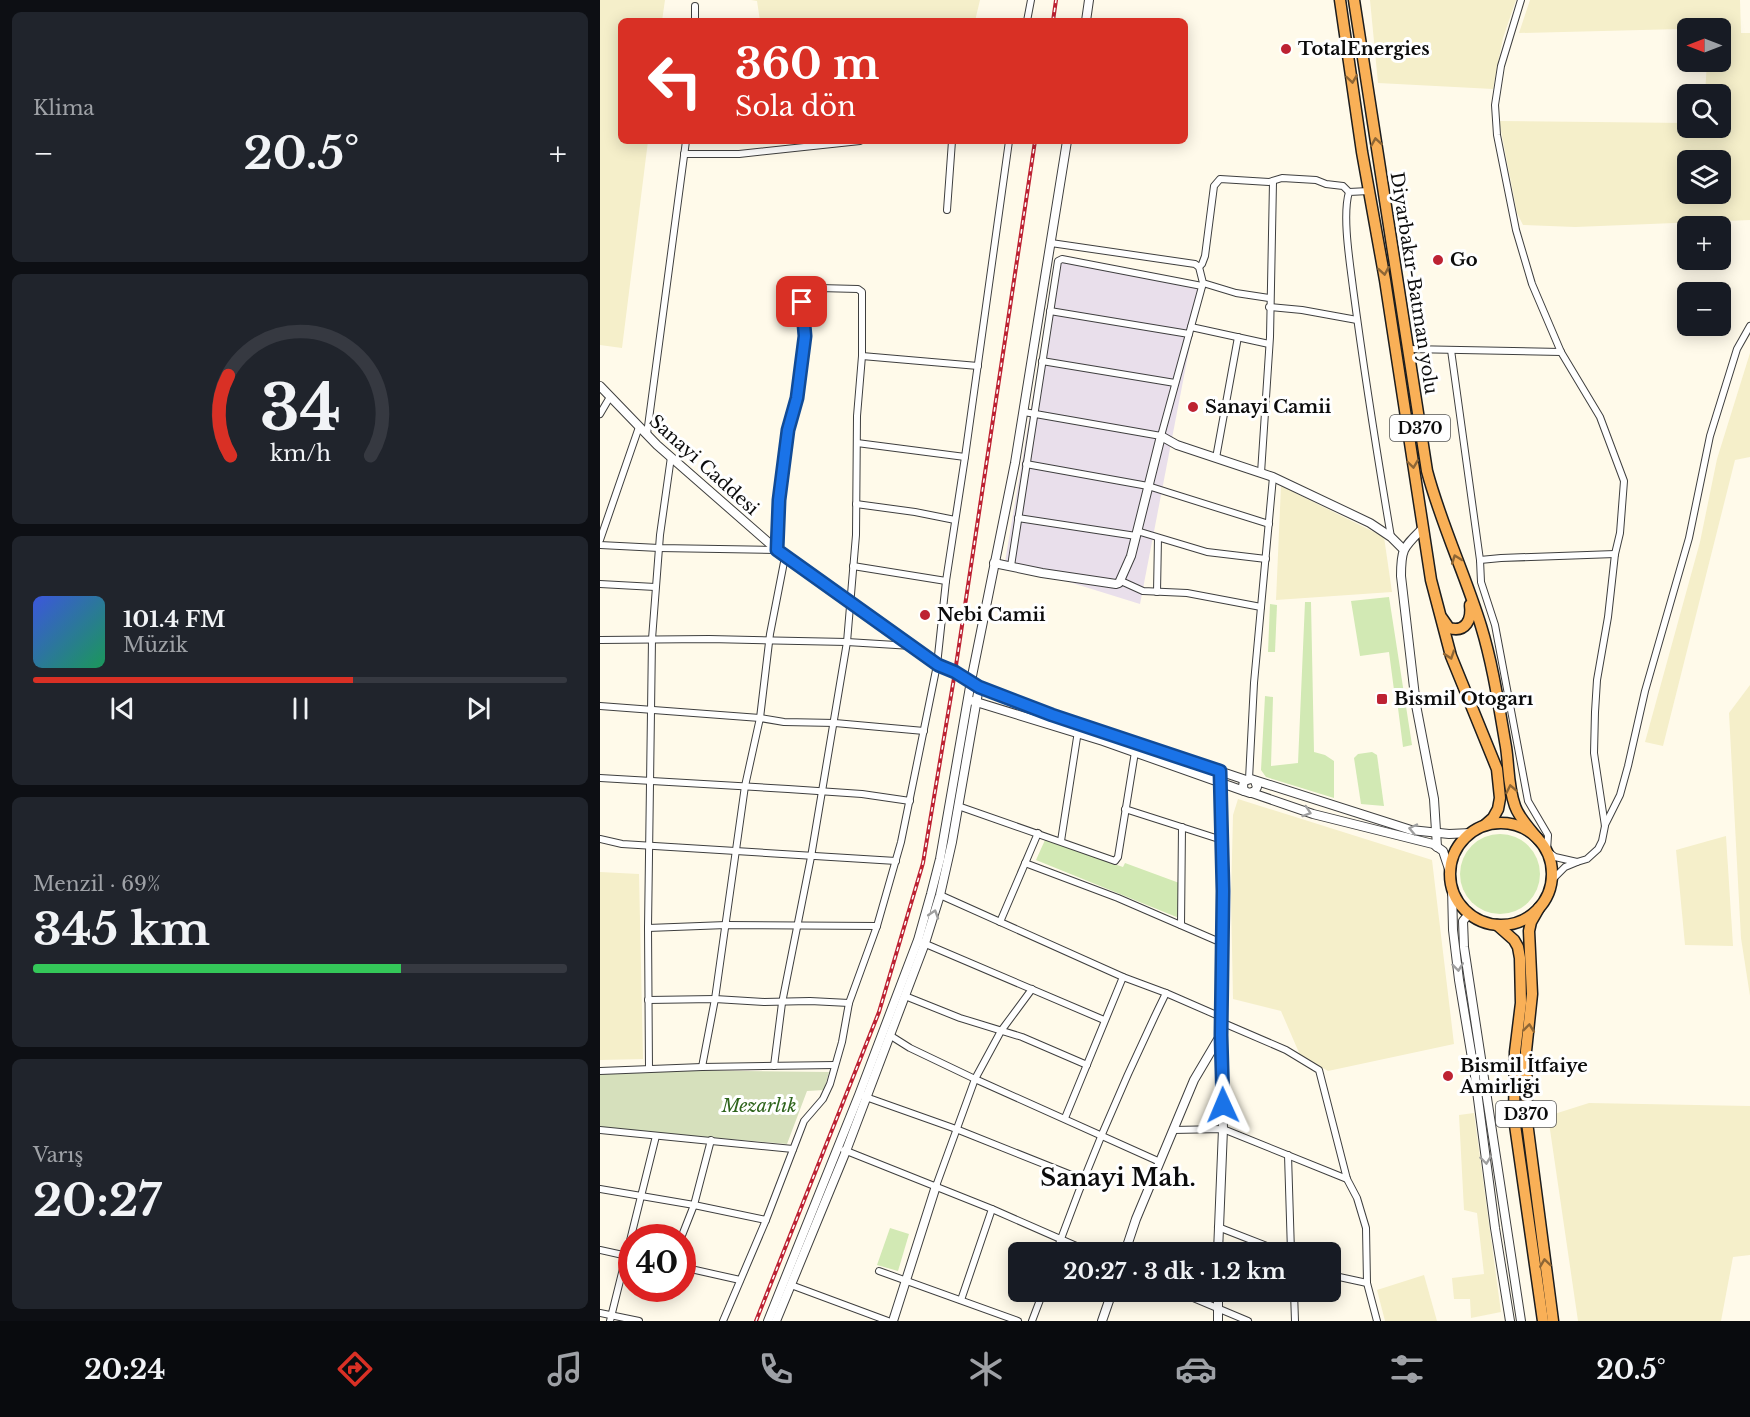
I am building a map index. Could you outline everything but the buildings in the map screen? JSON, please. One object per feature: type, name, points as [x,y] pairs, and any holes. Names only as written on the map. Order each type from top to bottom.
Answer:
[{"type":"highway","name":"Diyarbakır-Batman yolu","points":[[1340,0],[1422,529],[1438,609],[1450,656],[1497,769],[1500,798],[1498,809],[1485,825]]},
{"type":"highway","name":"Diyarbakır-Batman yolu","points":[[1354,0],[1423,451],[1430,479],[1481,627],[1492,673],[1515,807],[1538,839]]},
{"type":"highway","points":[[1438,609],[1445,625],[1449,628],[1461,629],[1467,625],[1471,612],[1468,590]]},
{"type":"highway","points":[[1513,824],[1527,830],[1547,851],[1552,880],[1548,894],[1539,908],[1527,918],[1513,924],[1497,925],[1469,914],[1458,902],[1452,888],[1450,872],[1453,857],[1471,832],[1485,825],[1513,824]]},
{"type":"highway","name":"D370","points":[[1539,908],[1529,931],[1532,994],[1526,1051],[1526,1100],[1529,1144],[1553,1321]]},
{"type":"highway","name":"D370","points":[[1497,925],[1514,940],[1518,946],[1520,958],[1521,1003],[1515,1052],[1514,1118],[1543,1321]]},
{"type":"street","points":[[1028,18],[1031,0]]},
{"type":"street","points":[[1086,18],[1089,0]]},
{"type":"street","points":[[1521,0],[1502,66],[1496,105],[1497,135],[1519,240],[1532,284],[1561,352],[1600,417],[1623,481],[1620,533],[1597,680],[1595,712],[1594,753],[1605,826]]},
{"type":"street","points":[[695,6],[695,18]]},
{"type":"street","points":[[647,434],[686,144]]},
{"type":"street","points":[[684,154],[739,154],[833,144]]},
{"type":"street","points":[[947,210],[952,144]]},
{"type":"street","points":[[723,1321],[766,1221],[804,1121],[823,1099],[830,1084],[842,1042],[849,1003],[877,926],[896,861],[938,665],[946,581],[1009,144]]},
{"type":"street","points":[[777,1321],[940,895],[958,806],[972,700],[971,681],[1024,412],[1067,144]]},
{"type":"street","points":[[1199,267],[1205,256],[1216,182],[1224,178],[1273,182],[1282,178],[1316,180],[1343,186],[1349,192],[1369,191]]},
{"type":"street","points":[[1262,473],[1269,344],[1273,182]]},
{"type":"street","points":[[1349,192],[1346,205],[1348,249],[1391,537]]},
{"type":"street","points":[[994,563],[1116,584],[1121,581],[1131,556],[1203,284],[1199,267],[1195,264],[1051,243]]},
{"type":"street","points":[[1011,566],[1058,262],[1062,259],[1269,298]]},
{"type":"street","points":[[639,427],[600,542],[659,548],[777,550],[779,500],[788,430],[797,398],[805,336],[803,292],[819,288],[858,289],[862,292],[856,535],[847,642],[811,857],[782,1002],[774,1066]]},
{"type":"street","points":[[1269,307],[1302,310],[1357,320]]},
{"type":"street","points":[[1050,311],[1238,337],[1269,344]]},
{"type":"street","points":[[1552,880],[1565,867],[1587,859],[1598,849],[1605,826],[1620,795],[1645,691],[1689,538],[1710,436],[1737,349],[1750,326]]},
{"type":"street","points":[[1216,458],[1238,337]]},
{"type":"street","points":[[1408,349],[1561,352]]},
{"type":"street","points":[[1451,350],[1481,582],[1495,625],[1528,801],[1548,834],[1547,851],[1555,857],[1576,862]]},
{"type":"street","points":[[862,356],[978,366]]},
{"type":"street","points":[[1042,361],[1175,383]]},
{"type":"street","name":"Sanayi Caddesi","points":[[600,386],[671,457],[785,557],[938,665],[979,687],[1079,729]]},
{"type":"street","points":[[600,414],[610,397]]},
{"type":"street","points":[[1024,412],[1161,436],[1177,445],[1273,477],[1370,523],[1391,537],[1403,549]]},
{"type":"street","points":[[857,443],[965,458]]},
{"type":"street","points":[[649,1068],[648,928],[652,639],[659,548],[671,457]]},
{"type":"street","points":[[1026,464],[1148,486],[1269,524]]},
{"type":"street","points":[[1248,792],[1257,789],[1250,780],[1254,683],[1273,477]]},
{"type":"street","points":[[856,504],[955,520]]},
{"type":"street","points":[[1018,518],[1136,534],[1207,552],[1266,559]]},
{"type":"street","points":[[1422,529],[1403,549],[1401,576],[1416,705],[1434,799],[1438,833],[1437,847]]},
{"type":"street","points":[[1157,591],[1158,538]]},
{"type":"street","points":[[1480,561],[1501,558],[1615,554]]},
{"type":"street","points":[[702,1066],[715,999],[745,786],[760,718],[770,641],[785,557]]},
{"type":"street","points":[[853,566],[946,581]]},
{"type":"street","points":[[1121,581],[1138,590],[1197,595],[1261,607]]},
{"type":"street","points":[[600,584],[655,587]]},
{"type":"street","points":[[600,640],[847,642],[913,646]]},
{"type":"street","points":[[863,1096],[891,1036],[922,942],[972,700],[979,687]]},
{"type":"street","points":[[972,700],[1079,729],[1411,830],[1438,833],[1471,832]]},
{"type":"street","points":[[600,706],[924,731]]},
{"type":"street","points":[[1079,729],[1135,752],[1313,814],[1422,841],[1443,851],[1450,872]]},
{"type":"street","points":[[1061,841],[1079,729]]},
{"type":"street","points":[[958,806],[1115,861],[1118,857],[1135,752]]},
{"type":"street","points":[[1218,1242],[1223,1129],[1220,771]]},
{"type":"street","points":[[600,778],[862,794],[910,801]]},
{"type":"street","points":[[1248,792],[1243,784],[1250,780]]},
{"type":"street","points":[[1125,809],[1222,840]]},
{"type":"street","points":[[1181,925],[1182,827]]},
{"type":"street","points":[[1000,922],[1038,833]]},
{"type":"street","points":[[600,839],[622,844],[896,861]]},
{"type":"street","points":[[1025,863],[1118,898],[1222,943]]},
{"type":"street","points":[[1452,888],[1453,930],[1459,980],[1510,1321]]},
{"type":"street","points":[[940,895],[1123,977],[1167,993],[1286,1050],[1319,1070],[1347,1179],[1357,1198],[1366,1228],[1367,1283],[1377,1321]]},
{"type":"street","points":[[1469,914],[1462,921],[1464,947],[1521,1321]]},
{"type":"street","points":[[648,928],[877,926]]},
{"type":"street","points":[[922,942],[1104,1020]]},
{"type":"street","points":[[1065,1119],[1123,977]]},
{"type":"street","points":[[893,1321],[936,1186],[975,1079],[1001,1031],[1032,989]]},
{"type":"street","points":[[1061,1240],[1132,1062],[1167,993]]},
{"type":"street","points":[[905,996],[960,1018],[1022,1037],[1087,1065]]},
{"type":"street","points":[[648,1000],[715,999],[849,1003]]},
{"type":"street","points":[[1129,1242],[1194,1080],[1221,1035]]},
{"type":"street","points":[[891,1036],[910,1048],[975,1079],[1160,1162]]},
{"type":"street","points":[[600,1071],[702,1066],[835,1065]]},
{"type":"street","points":[[863,1096],[956,1129],[1084,1180]]},
{"type":"street","points":[[1173,1130],[1223,1129],[1347,1179]]},
{"type":"street","points":[[600,1130],[793,1149]]},
{"type":"street","points":[[635,1224],[656,1136]]},
{"type":"street","points":[[686,1224],[711,1140]]},
{"type":"street","points":[[842,1149],[992,1209],[1066,1242]]},
{"type":"street","points":[[768,1321],[842,1149]]},
{"type":"street","points":[[1288,1155],[1291,1242]]},
{"type":"street","points":[[600,1189],[693,1205],[766,1221]]},
{"type":"street","points":[[961,1300],[992,1209]]},
{"type":"street","points":[[1218,1227],[1256,1242]]},
{"type":"street","points":[[600,1250],[618,1254]]},
{"type":"street","points":[[696,1271],[740,1280]]},
{"type":"street","points":[[879,1271],[1018,1321]]},
{"type":"street","points":[[1341,1277],[1367,1283]]},
{"type":"street","points":[[791,1286],[888,1321]]},
{"type":"street","points":[[610,1318],[618,1290]]},
{"type":"street","points":[[1032,1321],[1039,1302]]},
{"type":"street","points":[[1102,1321],[1109,1302]]},
{"type":"street","points":[[1202,1302],[1248,1321]]},
{"type":"street","points":[[1218,1302],[1218,1321]]},
{"type":"street","points":[[1294,1302],[1294,1321]]},
{"type":"street","points":[[600,1313],[610,1318],[639,1321]]},
{"type":"shaded area","points":[[600,0],[665,0],[662,18],[618,18],[618,144],[648,144],[622,348],[600,345]]},
{"type":"shaded area","points":[[751,0],[980,0],[976,18],[760,18],[757,1]]},
{"type":"shaded area","points":[[1370,0],[1516,0],[1503,38],[1493,89],[1378,83]]},
{"type":"shaded area","points":[[1530,0],[1740,0],[1741,33],[1750,33],[1750,220],[1731,221],[1731,216],[1677,216],[1677,223],[1575,227],[1523,225],[1517,213],[1499,121],[1677,123],[1677,138],[1731,138],[1731,84],[1706,84],[1706,72],[1731,72],[1731,18],[1677,18],[1677,29],[1519,33]]},
{"type":"shaded area","points":[[1056,260],[1201,288],[1140,604],[1005,562]]},
{"type":"shaded area","points":[[1750,353],[1750,457],[1735,460],[1663,746],[1645,742],[1700,542],[1717,459]]},
{"type":"shaded area","points":[[1281,486],[1384,537],[1392,592],[1276,600]]},
{"type":"shaded area","points":[[1750,685],[1750,996],[1741,938],[1729,713]]},
{"type":"shaded area","points":[[1238,799],[1432,860],[1454,1044],[1328,1071],[1300,1055],[1281,1011],[1233,999],[1231,898],[1233,815]]},
{"type":"shaded area","points":[[1726,836],[1733,946],[1685,945],[1676,850]]},
{"type":"shaded area","points":[[600,872],[639,874],[643,1059],[600,1060]]},
{"type":"shaded area","points":[[1589,1103],[1750,1106],[1750,1255],[1733,1257],[1721,1321],[1578,1321],[1548,1116]]},
{"type":"shaded area","points":[[1474,1113],[1501,1312],[1471,1318],[1470,1299],[1454,1299],[1452,1278],[1484,1274],[1477,1213],[1464,1210],[1459,1115]]},
{"type":"shaded area","points":[[1424,1275],[1437,1321],[1385,1321],[1377,1290]]},
{"type":"green space","points":[[1389,597],[1412,745],[1403,747],[1398,708],[1401,707],[1398,690],[1394,690],[1389,652],[1360,656],[1351,601]]},
{"type":"green space","points":[[1305,602],[1311,602],[1314,752],[1334,761],[1334,798],[1266,777],[1261,770],[1265,696],[1273,697],[1271,766],[1298,763]]},
{"type":"green space","points":[[1270,604],[1277,605],[1275,652],[1268,652]]},
{"type":"green space","points":[[1372,752],[1377,755],[1384,806],[1361,804],[1354,758],[1358,754]]},
{"type":"green space","points":[[1492,834],[1508,834],[1529,845],[1540,866],[1540,882],[1529,903],[1508,914],[1492,914],[1478,908],[1466,896],[1460,882],[1460,866],[1466,852],[1478,840]]},
{"type":"green space","points":[[1045,840],[1123,867],[1125,863],[1182,884],[1179,918],[1036,860]]},
{"type":"green space","name":"Mezarlık","points":[[663,1070],[829,1072],[824,1090],[807,1091],[787,1144],[600,1128],[600,1074]]},
{"type":"green space","points":[[890,1228],[909,1234],[898,1271],[877,1265]]},
{"type":"railway","points":[[1053,18],[1056,0]]},
{"type":"railway","points":[[756,1321],[879,1012],[923,863],[955,672],[1035,144]]},
{"type":"place","name":"TotalEnergies","points":[[1286,49]]},
{"type":"place","name":"Go","points":[[1438,260]]},
{"type":"place","name":"Sanayi Camii","points":[[1193,407]]},
{"type":"place","name":"Nebi Camii","points":[[925,615]]},
{"type":"place","name":"Bismil Otogarı","points":[[1382,699]]},
{"type":"place","name":"Bismil İtfaiye Amirliği","points":[[1448,1076]]},
{"type":"district","name":"Sanayi Mah.","points":[[1118,1177]]},
{"type":"route","points":[[802,302],[805,336],[797,398],[788,430],[779,500],[777,550],[938,665],[955,672],[979,687],[1052,715],[1220,771],[1223,891],[1221,1035],[1223,1105]]}]
